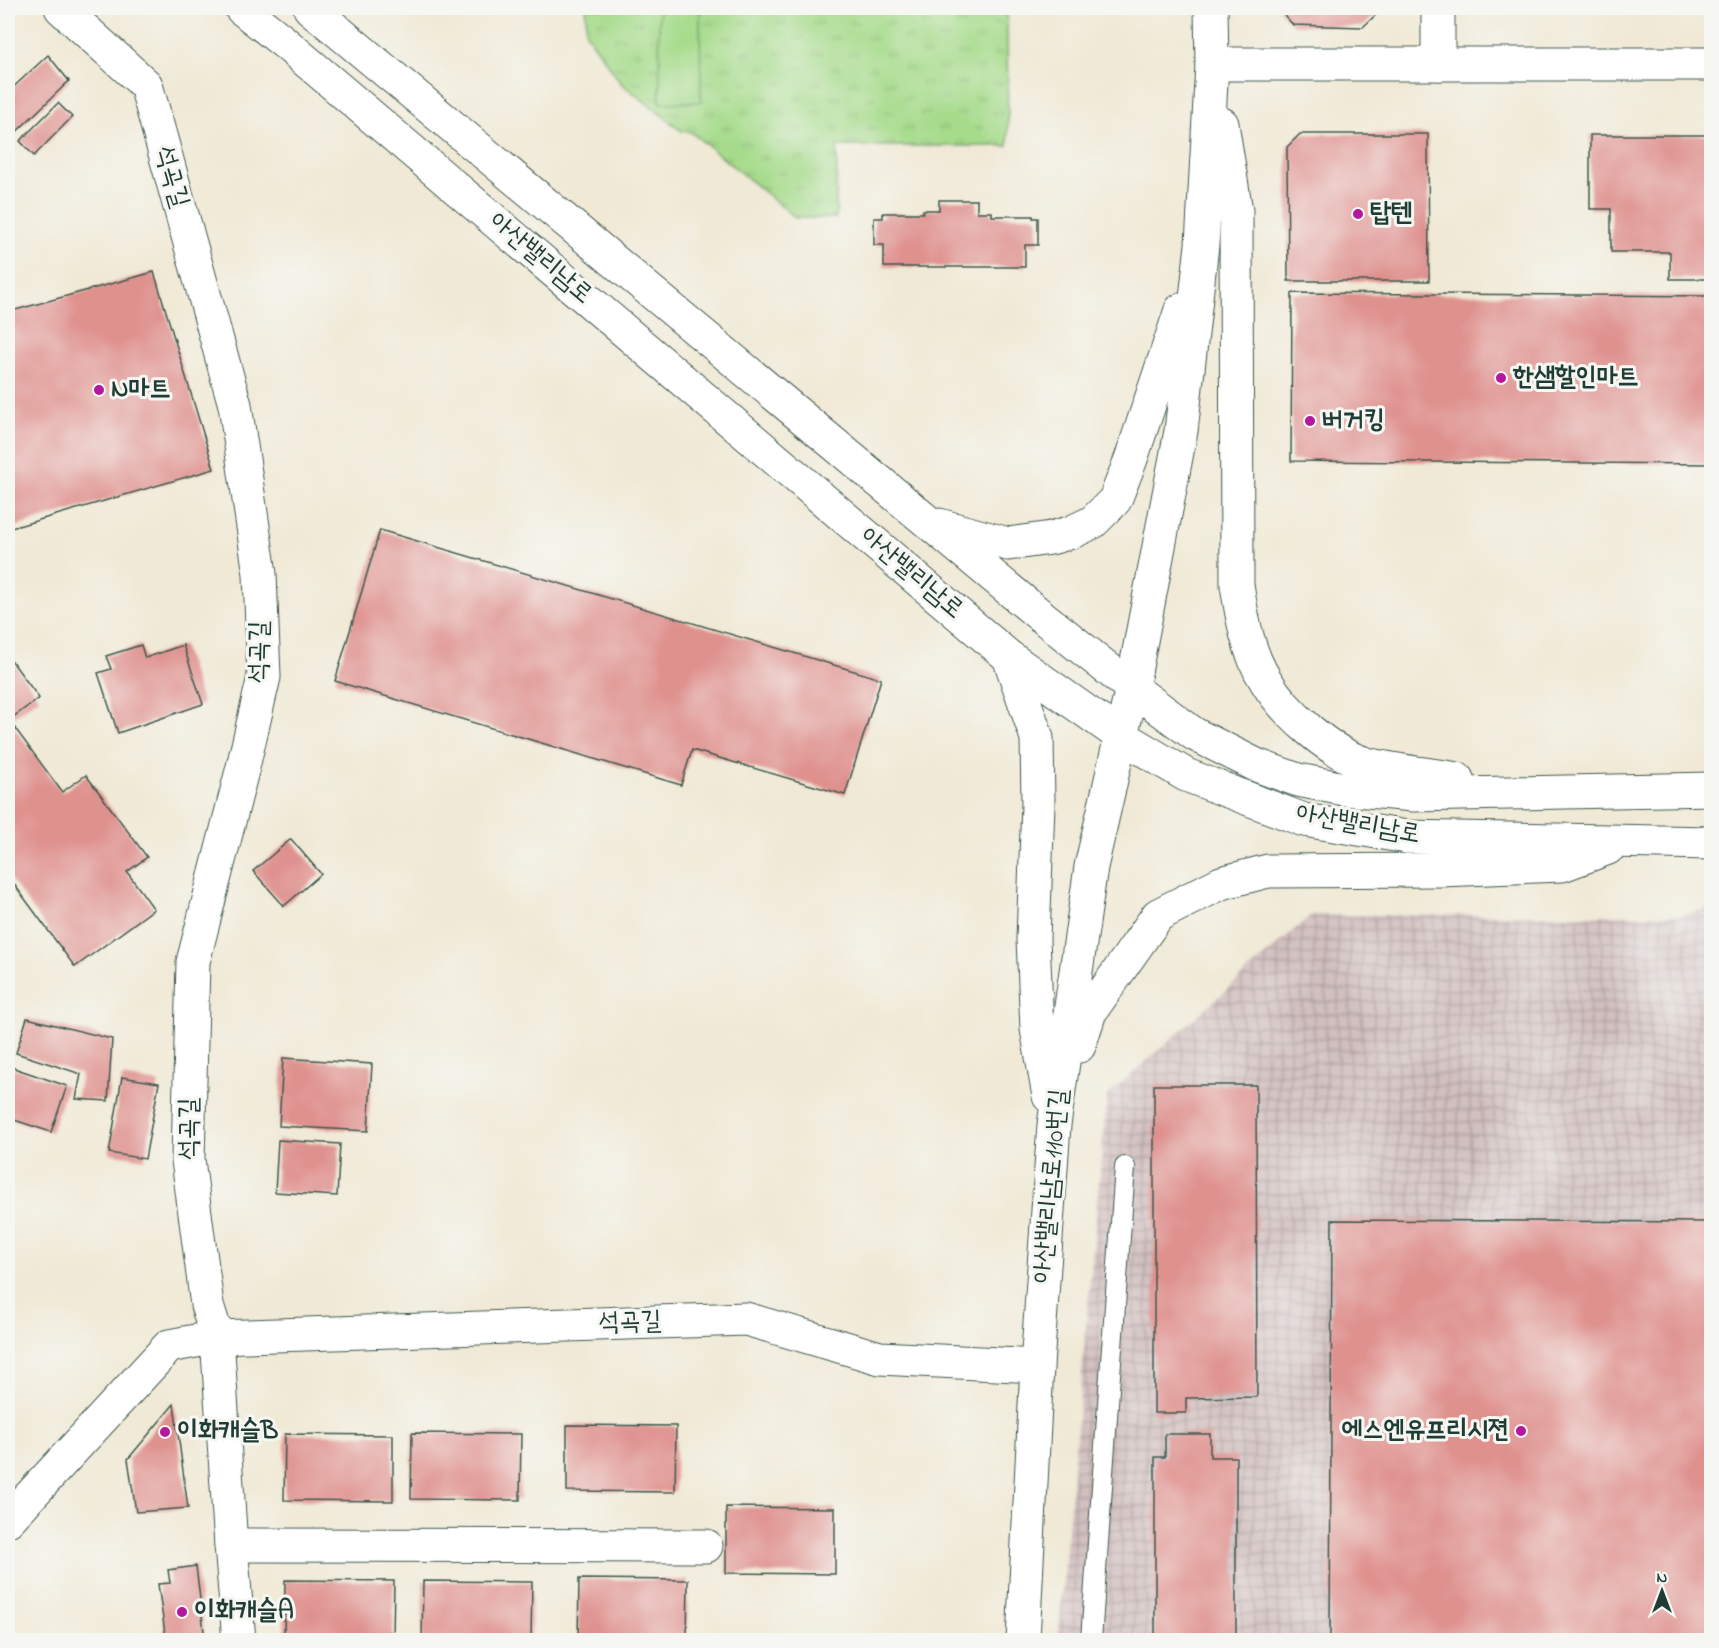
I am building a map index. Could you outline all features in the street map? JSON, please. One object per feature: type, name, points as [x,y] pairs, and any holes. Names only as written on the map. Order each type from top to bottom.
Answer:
[{"type":"street","name":"석곡길","points":[[60,8],[146,85],[235,405],[260,574],[264,677],[192,962],[188,1160],[207,1305],[217,1337],[239,1641]]},
{"type":"street","name":"아산밸리남로","points":[[241,8],[294,50],[1009,657],[1121,736],[1186,775],[1304,820],[1407,837],[1712,843]]},
{"type":"street","name":"아산밸리남로","points":[[310,8],[927,522],[1132,688],[1194,734],[1256,765],[1298,780],[1344,789],[1414,795],[1712,789]]},
{"type":"street","points":[[927,522],[1008,544],[1051,538],[1072,532],[1093,522],[1114,500],[1131,459],[1202,245],[1212,64],[1211,8]]},
{"type":"street","points":[[1438,8],[1438,64]]},
{"type":"street","points":[[1212,64],[1712,64]]},
{"type":"street","points":[[1212,64],[1236,212],[1237,585],[1242,623],[1256,661],[1266,682],[1312,734],[1338,751],[1365,764],[1536,793]]},
{"type":"street","name":"아산밸리남로110번길","points":[[1023,1641],[1036,1366],[1054,1125],[1091,867],[1132,688],[1181,431],[1202,245]]},
{"type":"street","points":[[1009,657],[1037,738],[1038,804],[1033,939],[1037,1029],[1054,1125]]},
{"type":"street","points":[[1054,1125],[1090,1012],[1158,915],[1221,883],[1268,871],[1441,870],[1562,865],[1625,842]]},
{"type":"street","name":"석곡길","points":[[8,1520],[169,1346],[217,1337],[746,1319],[880,1358],[1036,1366]]},
{"type":"street","points":[[231,1545],[706,1546]]},
{"type":"lane","points":[[1091,1641],[1125,1167]]},
{"type":"shaded area","points":[[1711,907],[1711,1640],[1058,1640],[1107,1096],[1311,915],[1682,915]]},
{"type":"green space","points":[[586,8],[1007,8],[1008,146],[837,146],[836,218],[796,218],[691,132],[682,131],[621,83],[586,33]]},
{"type":"green space","points":[[659,8],[700,8],[701,102],[660,103]]},
{"type":"building","points":[[1278,8],[1383,8],[1363,27],[1293,25]]},
{"type":"building","points":[[48,55],[69,81],[8,140],[8,92]]},
{"type":"building","points":[[58,103],[72,117],[34,156],[20,141]]},
{"type":"building","name":"탑텐","points":[[1300,134],[1428,134],[1429,281],[1288,281],[1287,147]]},
{"type":"building","points":[[1590,135],[1712,135],[1712,279],[1670,279],[1670,252],[1611,252],[1611,209],[1590,209]]},
{"type":"building","points":[[939,200],[977,200],[977,212],[992,212],[992,216],[1038,218],[1038,245],[1025,245],[1025,267],[884,267],[884,245],[874,245],[874,218],[883,218],[883,213],[923,213],[923,210],[939,210]]},
{"type":"building","name":"N마트","points":[[154,272],[214,469],[8,529],[8,312]]},
{"type":"building","name":"한샘할인마트","points":[[1292,293],[1712,296],[1712,464],[1291,461]]},
{"type":"building","points":[[380,530],[881,679],[845,795],[692,750],[681,785],[335,681]]},
{"type":"building","points":[[141,645],[145,658],[183,645],[203,704],[118,733],[98,673],[111,669],[106,656]]},
{"type":"building","points":[[8,656],[39,698],[9,720],[62,792],[86,775],[147,857],[127,872],[154,909],[75,967],[8,876]]},
{"type":"building","points":[[291,839],[321,874],[284,906],[253,871]]},
{"type":"building","points":[[27,1018],[112,1039],[108,1101],[76,1099],[81,1074],[16,1053]]},
{"type":"building","points":[[283,1058],[372,1064],[368,1131],[279,1126]]},
{"type":"building","points":[[8,1066],[67,1086],[51,1132],[8,1118]]},
{"type":"building","points":[[122,1077],[159,1083],[145,1159],[109,1153]]},
{"type":"building","points":[[1154,1085],[1256,1085],[1257,1397],[1186,1398],[1186,1413],[1154,1413]]},
{"type":"building","points":[[278,1140],[340,1144],[337,1196],[275,1192]]},
{"type":"building","name":"에스엔유프리시젼","points":[[1332,1220],[1712,1222],[1712,1640],[1330,1640]]},
{"type":"building","name":"이화캐슬B","points":[[174,1404],[188,1508],[136,1512],[128,1459]]},
{"type":"building","points":[[567,1425],[676,1426],[675,1492],[567,1491]]},
{"type":"building","points":[[412,1433],[521,1434],[520,1500],[411,1499]]},
{"type":"building","points":[[285,1434],[393,1435],[393,1501],[284,1500]]},
{"type":"building","points":[[1165,1434],[1210,1434],[1210,1457],[1236,1457],[1236,1640],[1155,1640],[1155,1457],[1165,1457]]},
{"type":"building","points":[[726,1507],[835,1508],[835,1574],[726,1573]]},
{"type":"building","name":"이화캐슬A","points":[[196,1566],[205,1640],[166,1640],[158,1584],[170,1583],[168,1570]]},
{"type":"building","points":[[579,1579],[688,1580],[687,1640],[578,1640]]},
{"type":"building","points":[[285,1580],[394,1581],[393,1640],[284,1640]]},
{"type":"building","points":[[423,1581],[532,1582],[531,1640],[422,1640]]},
{"type":"place","name":"탑텐","points":[[1358,214]]},
{"type":"place","name":"한샘할인마트","points":[[1501,378]]},
{"type":"place","name":"N마트","points":[[99,390]]},
{"type":"place","name":"버거킹","points":[[1310,421]]},
{"type":"place","name":"에스엔유프리시젼","points":[[1521,1431]]},
{"type":"place","name":"이화캐슬B","points":[[165,1432]]},
{"type":"place","name":"이화캐슬A","points":[[182,1612]]}]
